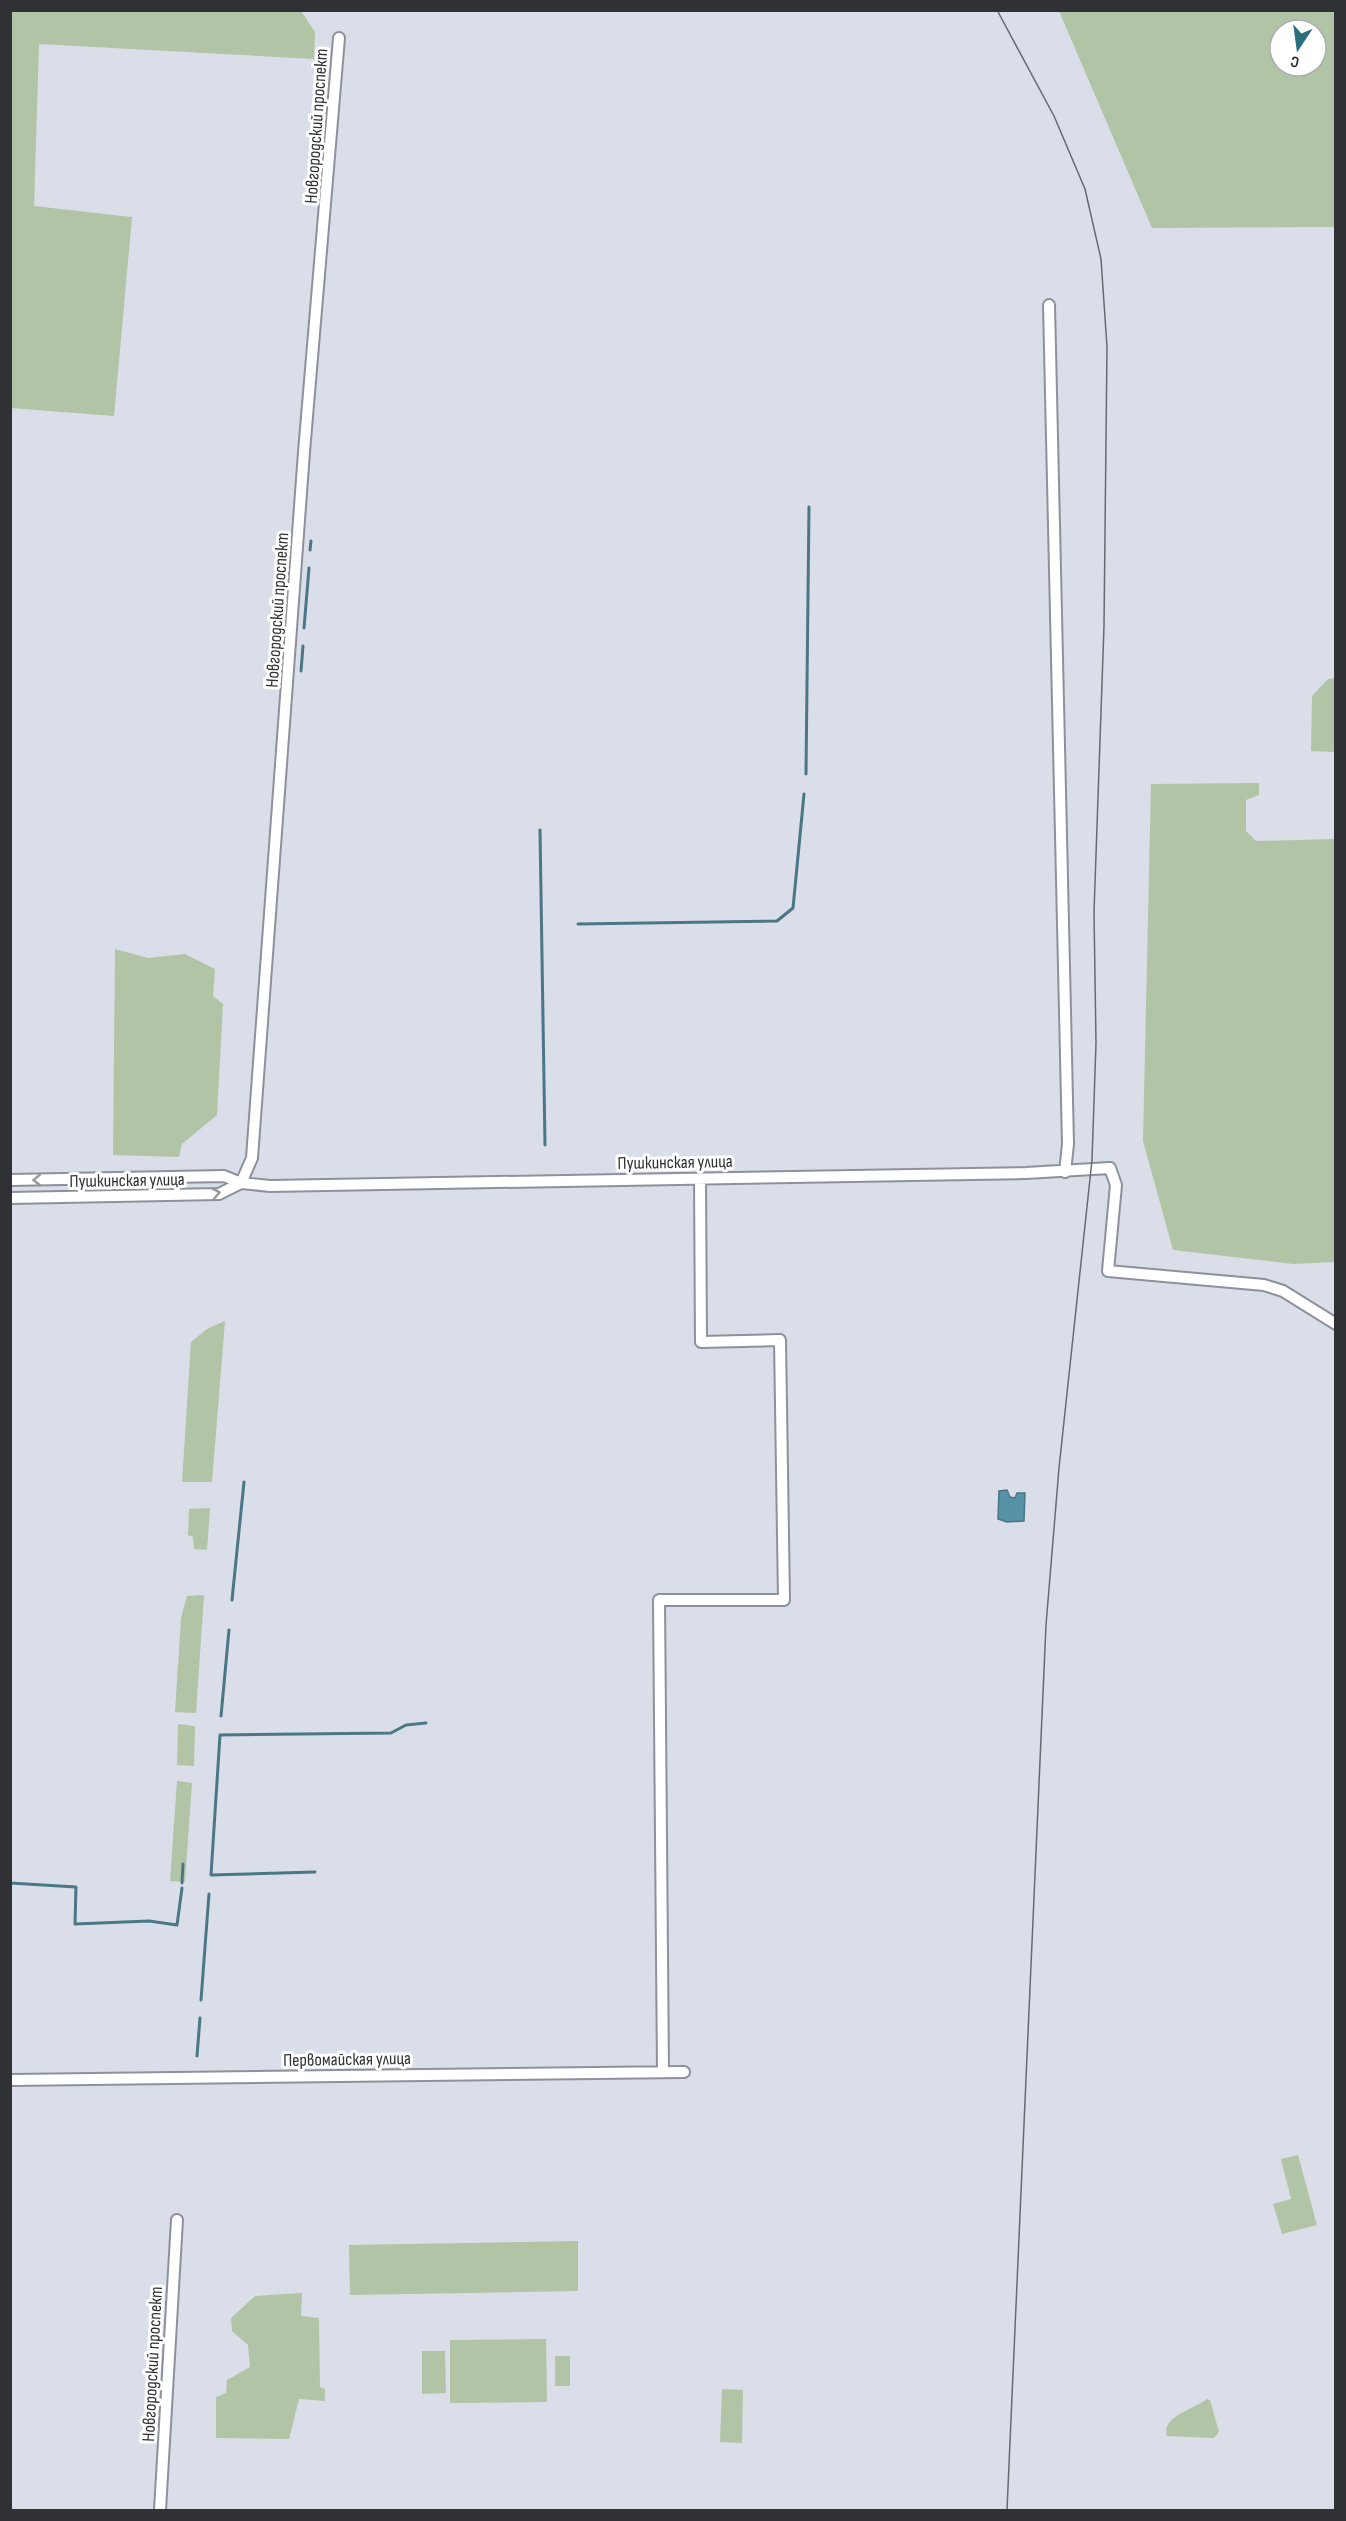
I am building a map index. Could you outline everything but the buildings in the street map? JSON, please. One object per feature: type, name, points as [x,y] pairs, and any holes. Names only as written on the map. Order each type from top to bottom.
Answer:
[{"type":"street","name":"Новгородский проспект","points":[[241,1183],[252,1158],[304,452],[339,38]]},
{"type":"street","points":[[1048,304],[1068,1144],[1065,1172]]},
{"type":"street","name":"Пушкинская улица","points":[[10,1180],[224,1176],[241,1183],[270,1186],[1065,1172],[1110,1168],[1116,1185],[1108,1271],[1264,1285],[1283,1291],[1335,1324]]},
{"type":"street","points":[[663,2072],[659,1600],[784,1600],[780,1340],[701,1342],[700,1179]]},
{"type":"street","name":"Пушкинская улица","points":[[10,1198],[219,1194],[241,1183]]},
{"type":"street","name":"Первомайская улица","points":[[10,2080],[684,2072]]},
{"type":"street","name":"Новгородский проспект","points":[[160,2511],[177,2220]]},
{"type":"green space","points":[[10,11],[301,11],[315,32],[314,59],[39,44],[34,206],[132,217],[114,416],[11,408]]},
{"type":"green space","points":[[1059,11],[1335,11],[1335,227],[1152,228]]},
{"type":"green space","points":[[1335,678],[1335,752],[1311,751],[1312,696],[1328,679]]},
{"type":"green space","points":[[1259,783],[1259,795],[1246,800],[1246,831],[1256,841],[1335,839],[1335,1262],[1293,1264],[1173,1250],[1143,1141],[1151,784]]},
{"type":"green space","points":[[115,949],[148,958],[185,954],[215,969],[213,996],[223,1004],[217,1115],[182,1144],[179,1157],[113,1155]]},
{"type":"green space","points":[[225,1321],[212,1482],[182,1482],[191,1342],[207,1329]]},
{"type":"green space","points":[[210,1508],[207,1550],[194,1549],[193,1537],[188,1535],[189,1509]]},
{"type":"green space","points":[[204,1595],[196,1713],[175,1712],[181,1618],[187,1596]]},
{"type":"green space","points":[[178,1724],[195,1726],[194,1766],[177,1765]]},
{"type":"green space","points":[[177,1781],[192,1783],[185,1882],[170,1881]]},
{"type":"green space","points":[[1298,2155],[1317,2225],[1282,2234],[1273,2204],[1291,2199],[1281,2159]]},
{"type":"green space","points":[[578,2241],[578,2291],[350,2295],[349,2245]]},
{"type":"green space","points":[[302,2293],[301,2316],[319,2318],[320,2387],[325,2389],[325,2401],[299,2399],[289,2439],[216,2438],[216,2397],[226,2393],[227,2380],[250,2367],[248,2345],[232,2331],[231,2318],[255,2296]]},
{"type":"green space","points":[[546,2339],[547,2402],[450,2403],[450,2340]]},
{"type":"green space","points":[[422,2351],[445,2351],[446,2393],[422,2394]]},
{"type":"green space","points":[[555,2356],[570,2356],[570,2386],[555,2386]]},
{"type":"green space","points":[[722,2389],[743,2390],[742,2443],[720,2442]]},
{"type":"green space","points":[[1207,2399],[1210,2400],[1219,2432],[1214,2438],[1167,2436],[1169,2423],[1174,2418]]},
{"type":"water","points":[[1007,1490],[1010,1497],[1015,1498],[1017,1493],[1025,1493],[1024,1521],[1007,1522],[998,1519],[999,1491]]},
{"type":"waterway","points":[[806,774],[809,507]]},
{"type":"waterway","points":[[310,550],[311,541]]},
{"type":"waterway","points":[[304,628],[309,568]]},
{"type":"waterway","points":[[301,671],[303,646]]},
{"type":"waterway","points":[[578,924],[777,921],[793,908],[804,794]]},
{"type":"waterway","points":[[540,830],[545,1145]]},
{"type":"waterway","points":[[232,1600],[244,1482]]},
{"type":"waterway","points":[[221,1716],[229,1630]]},
{"type":"waterway","points":[[315,1872],[211,1875],[220,1735],[391,1733],[406,1725],[426,1723]]},
{"type":"waterway","points":[[182,1883],[183,1864]]},
{"type":"waterway","points":[[10,1883],[76,1887],[75,1924],[149,1921],[177,1925],[182,1888]]},
{"type":"waterway","points":[[201,2000],[209,1894]]},
{"type":"waterway","points":[[197,2056],[200,2018]]},
{"type":"tram line","points":[[997,10],[1054,116],[1085,189],[1101,259],[1107,347],[1104,626],[1094,912],[1096,1043],[1092,1160],[1059,1468],[1046,1625],[1007,2510]]}]
